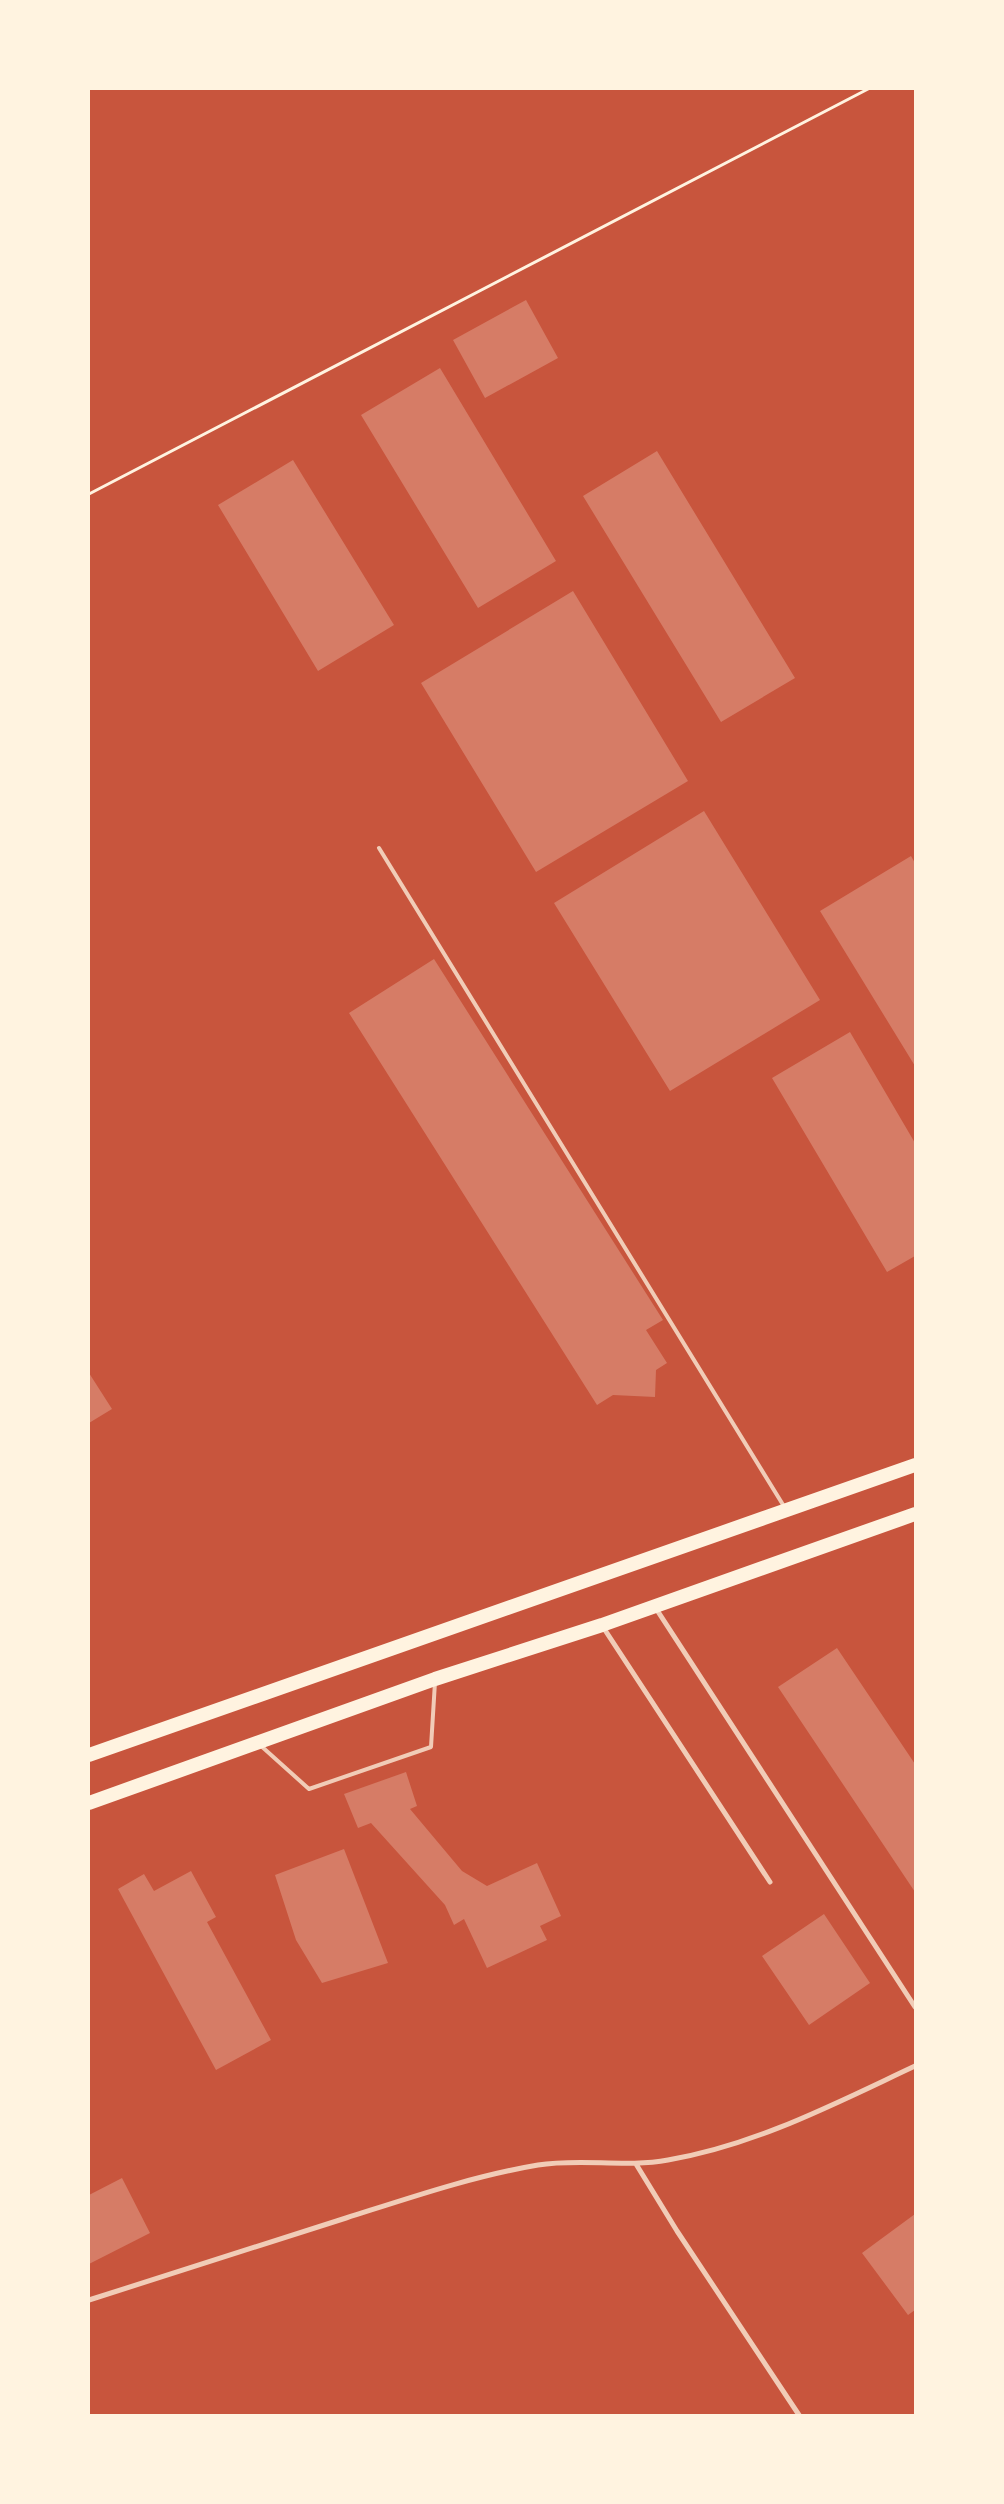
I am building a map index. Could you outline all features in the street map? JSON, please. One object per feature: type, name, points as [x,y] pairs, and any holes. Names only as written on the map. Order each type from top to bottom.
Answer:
[{"type":"highway","points":[[89,1755],[915,1465]]},
{"type":"highway","points":[[89,1803],[436,1680],[602,1625],[915,1514]]},
{"type":"street","points":[[655,1606],[915,2007]]},
{"type":"street","points":[[602,1625],[770,1882]]},
{"type":"street","points":[[89,2300],[445,2188],[539,2165],[588,2162],[636,2164],[669,2160],[781,2128],[915,2066]]},
{"type":"street","points":[[636,2164],[677,2231],[799,2415]]},
{"type":"lane","points":[[380,848],[786,1510]]},
{"type":"lane","points":[[259,1743],[308,1789],[431,1747],[436,1680]]},
{"type":"path","points":[[89,494],[868,89]]},
{"type":"building","points":[[526,300],[558,358],[485,398],[453,340]]},
{"type":"building","points":[[440,368],[556,561],[478,608],[361,415]]},
{"type":"building","points":[[657,451],[795,678],[721,722],[583,496]]},
{"type":"building","points":[[293,460],[394,625],[318,671],[218,505]]},
{"type":"building","points":[[573,591],[688,781],[536,872],[421,683]]},
{"type":"building","points":[[704,811],[820,1000],[670,1091],[554,903]]},
{"type":"building","points":[[911,856],[915,863],[915,1066],[820,911]]},
{"type":"building","points":[[434,959],[663,1320],[646,1330],[667,1363],[656,1370],[655,1397],[613,1395],[597,1405],[349,1013]]},
{"type":"building","points":[[850,1032],[915,1143],[915,1256],[887,1272],[772,1078]]},
{"type":"building","points":[[89,1373],[112,1409],[89,1423]]},
{"type":"building","points":[[837,1648],[915,1764],[915,1892],[778,1687]]},
{"type":"building","points":[[406,1772],[417,1806],[410,1809],[462,1871],[487,1886],[537,1863],[561,1916],[540,1926],[547,1940],[487,1968],[464,1919],[454,1925],[445,1905],[371,1823],[358,1828],[344,1794]]},
{"type":"building","points":[[344,1849],[388,1963],[322,1983],[296,1940],[275,1875]]},
{"type":"building","points":[[191,1871],[216,1917],[207,1922],[271,2040],[216,2070],[118,1889],[144,1874],[154,1891]]},
{"type":"building","points":[[824,1914],[870,1983],[809,2025],[762,1956]]},
{"type":"building","points":[[122,2178],[150,2233],[89,2264],[89,2195]]},
{"type":"building","points":[[915,2214],[915,2310],[908,2315],[862,2253]]}]
